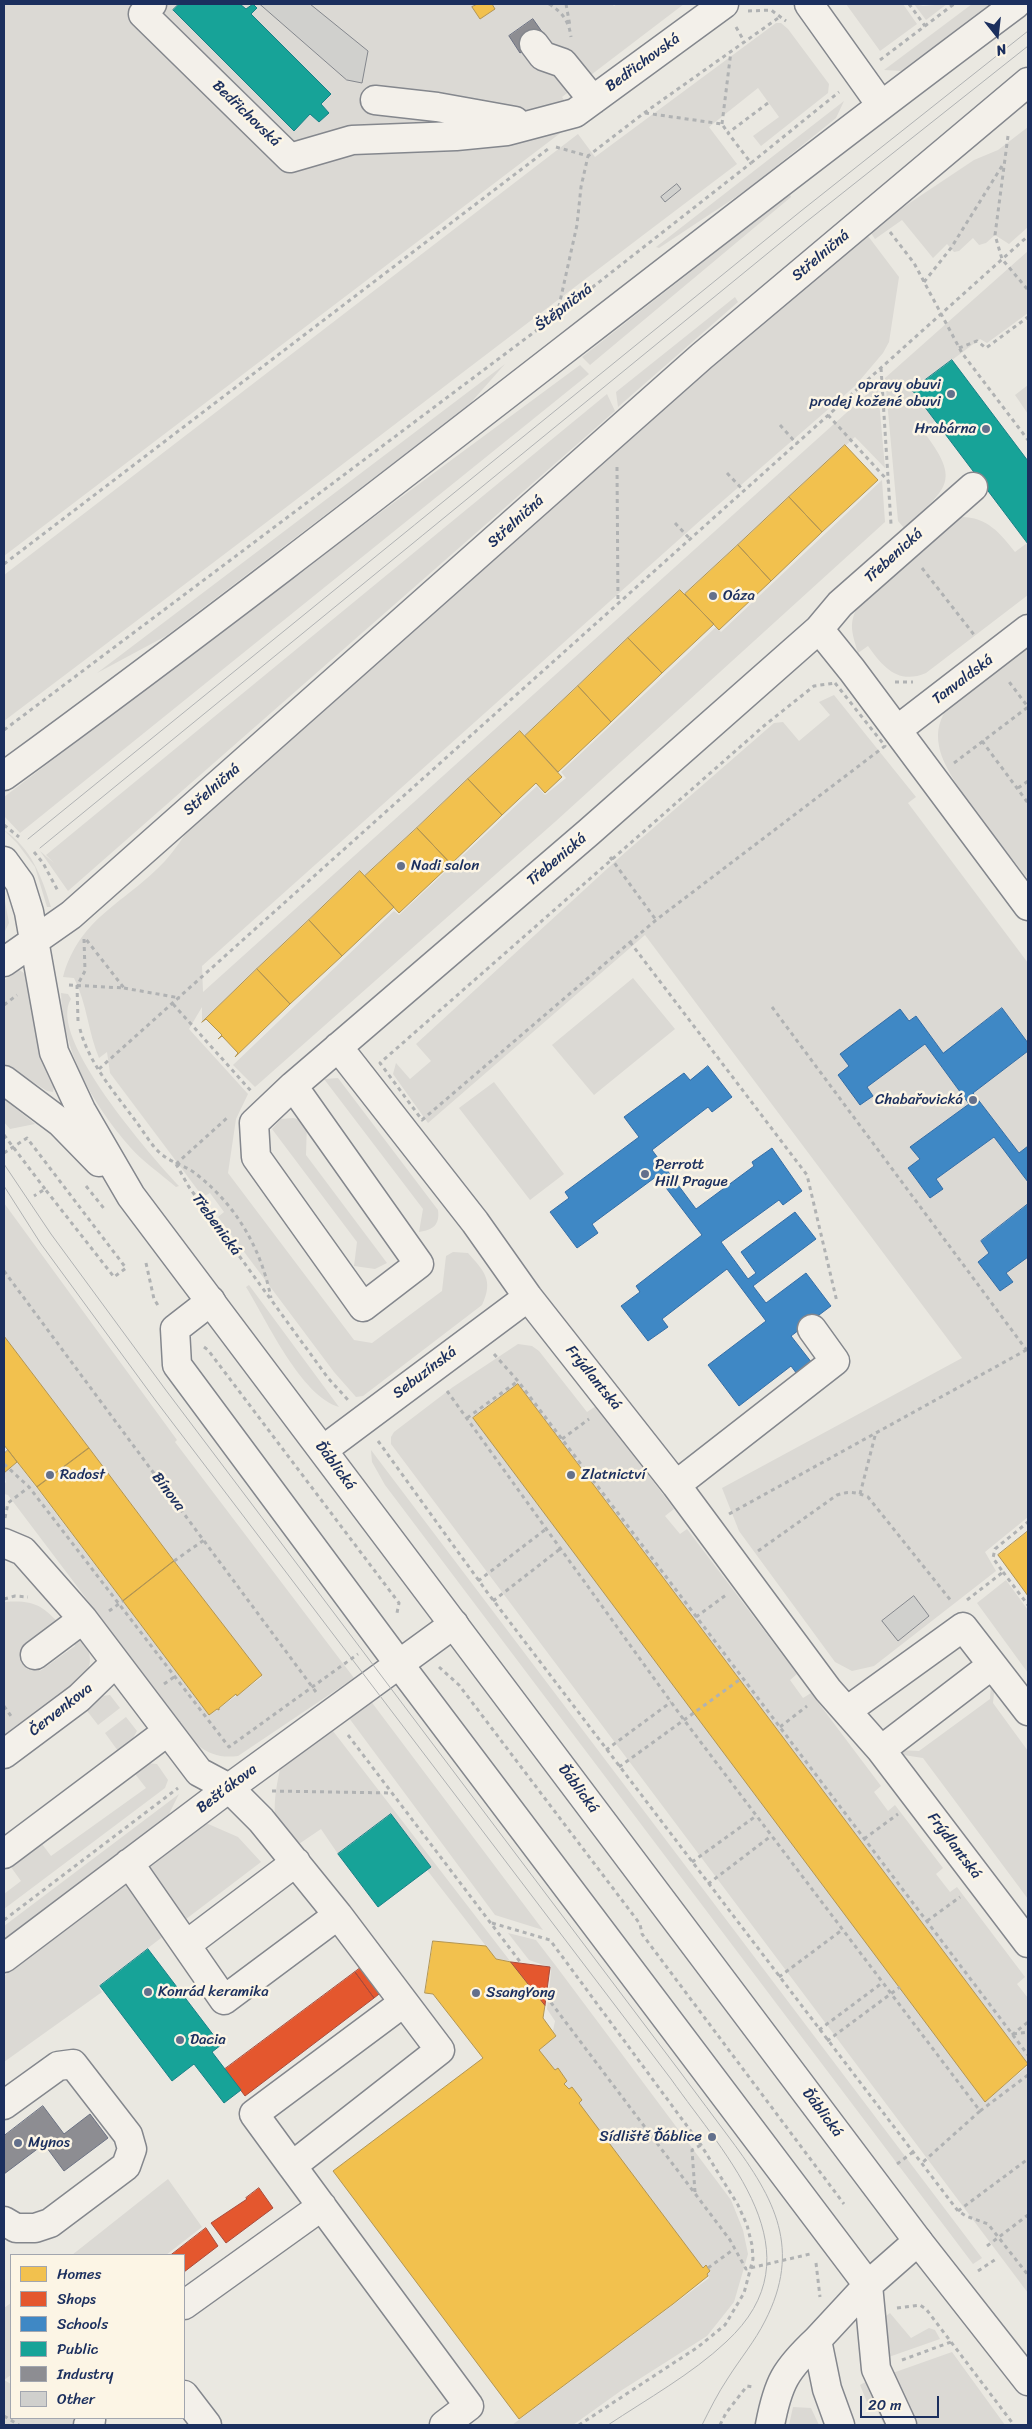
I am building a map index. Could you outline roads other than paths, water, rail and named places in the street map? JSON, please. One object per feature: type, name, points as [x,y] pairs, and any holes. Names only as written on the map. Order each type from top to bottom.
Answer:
[{"type":"main road","name":"Bedřichovská","points":[[152,4],[143,14],[290,158],[352,140],[464,135],[506,131],[575,113],[733,8]]},
{"type":"main road","points":[[809,4],[881,105]]},
{"type":"main road","points":[[4,776],[170,655],[881,105],[1016,4]]},
{"type":"main road","points":[[534,44],[543,56],[563,63],[593,100]]},
{"type":"main road","name":"Střelničná","points":[[4,962],[71,914],[702,356],[1028,82]]},
{"type":"main road","name":"Bedřichovská","points":[[375,100],[437,107],[532,124]]},
{"type":"main road","name":"Třebenická","points":[[292,1086],[589,832],[819,629],[840,604],[973,487]]},
{"type":"main road","points":[[819,629],[844,676],[897,730],[1028,906]]},
{"type":"main road","name":"Tanvaldská","points":[[897,730],[1028,629]]},
{"type":"main road","points":[[4,861],[20,883],[29,912],[54,1052],[81,1110],[131,1196]]},
{"type":"main road","name":"Frýdlantská","points":[[338,1047],[475,1222],[528,1297],[676,1485],[707,1528],[748,1568],[828,1690],[848,1710],[881,1750],[1028,1943]]},
{"type":"main road","points":[[4,1080],[60,1122],[131,1196]]},
{"type":"main road","points":[[292,1086],[419,1264],[363,1307],[256,1157],[254,1123],[292,1086]]},
{"type":"main road","name":"Ďáblická","points":[[131,1196],[918,2241],[1028,2381]]},
{"type":"main road","name":"Sebuzínská","points":[[323,1450],[528,1297]]},
{"type":"main road","points":[[211,1301],[175,1329],[177,1365],[399,1664],[868,2285],[876,2369],[902,2425]]},
{"type":"main road","points":[[676,1485],[836,1361],[812,1329]]},
{"type":"main road","points":[[4,1543],[23,1551],[83,1619],[199,1772],[229,1788],[261,1820],[338,1915],[440,2050],[292,2166]]},
{"type":"main road","points":[[35,1655],[83,1619]]},
{"type":"main road","name":"Bešťákova","points":[[4,1958],[229,1788],[454,1624]]},
{"type":"main road","points":[[848,1710],[963,1627],[1028,1711]]},
{"type":"main road","name":"Červenkova","points":[[4,1754],[79,1698],[116,1663]]},
{"type":"main road","points":[[881,1750],[992,1665]]},
{"type":"main road","points":[[4,1854],[168,1731]]},
{"type":"main road","points":[[186,1946],[296,1862]]},
{"type":"main road","points":[[129,1863],[224,2000],[338,1915]]},
{"type":"main road","points":[[403,2003],[254,2114],[469,2406],[444,2425]]},
{"type":"main road","points":[[4,2105],[58,2066],[73,2064],[128,2135],[132,2149],[126,2166],[50,2223],[35,2228],[16,2228],[4,2220]]},
{"type":"main road","points":[[185,2304],[322,2206]]},
{"type":"main road","points":[[770,2425],[776,2392],[795,2361],[868,2285],[918,2241]]},
{"type":"main road","points":[[817,2340],[827,2389],[840,2425]]},
{"type":"main road","points":[[185,2396],[207,2425]]},
{"type":"tram line","points":[[28,839],[801,211],[1028,31]]},
{"type":"tram line","points":[[40,848],[806,222],[1028,46]]},
{"type":"tram line","points":[[4,1164],[51,1234],[165,1389],[687,2081],[747,2162],[760,2183],[771,2204],[782,2248],[781,2271],[776,2295],[765,2321],[724,2384],[702,2425]]},
{"type":"tram line","points":[[4,1186],[41,1244],[156,1401],[671,2079],[738,2173],[755,2207],[765,2241],[766,2275],[753,2309],[726,2342],[713,2354],[608,2425]]},
{"type":"place","name":"opravy obuvi prodej kožené obuvi","points":[[951,394]]},
{"type":"place","name":"Hrabárna","points":[[986,429]]},
{"type":"place","name":"Oáza","points":[[713,596]]},
{"type":"place","name":"Nadi salon","points":[[401,866]]},
{"type":"place","name":"Chabařovická","points":[[973,1100]]},
{"type":"place","name":"Perrott Hill Prague","points":[[645,1174]]},
{"type":"place","name":"Radost","points":[[50,1475]]},
{"type":"place","name":"Zlatnictví","points":[[571,1475]]},
{"type":"place","name":"Konrád keramika","points":[[148,1992]]},
{"type":"place","name":"SsangYong","points":[[476,1993]]},
{"type":"place","name":"Dacia","points":[[180,2040]]},
{"type":"place","name":"Sídliště Ďáblice","points":[[712,2137]]},
{"type":"place","name":"Mynos","points":[[18,2143]]}]
